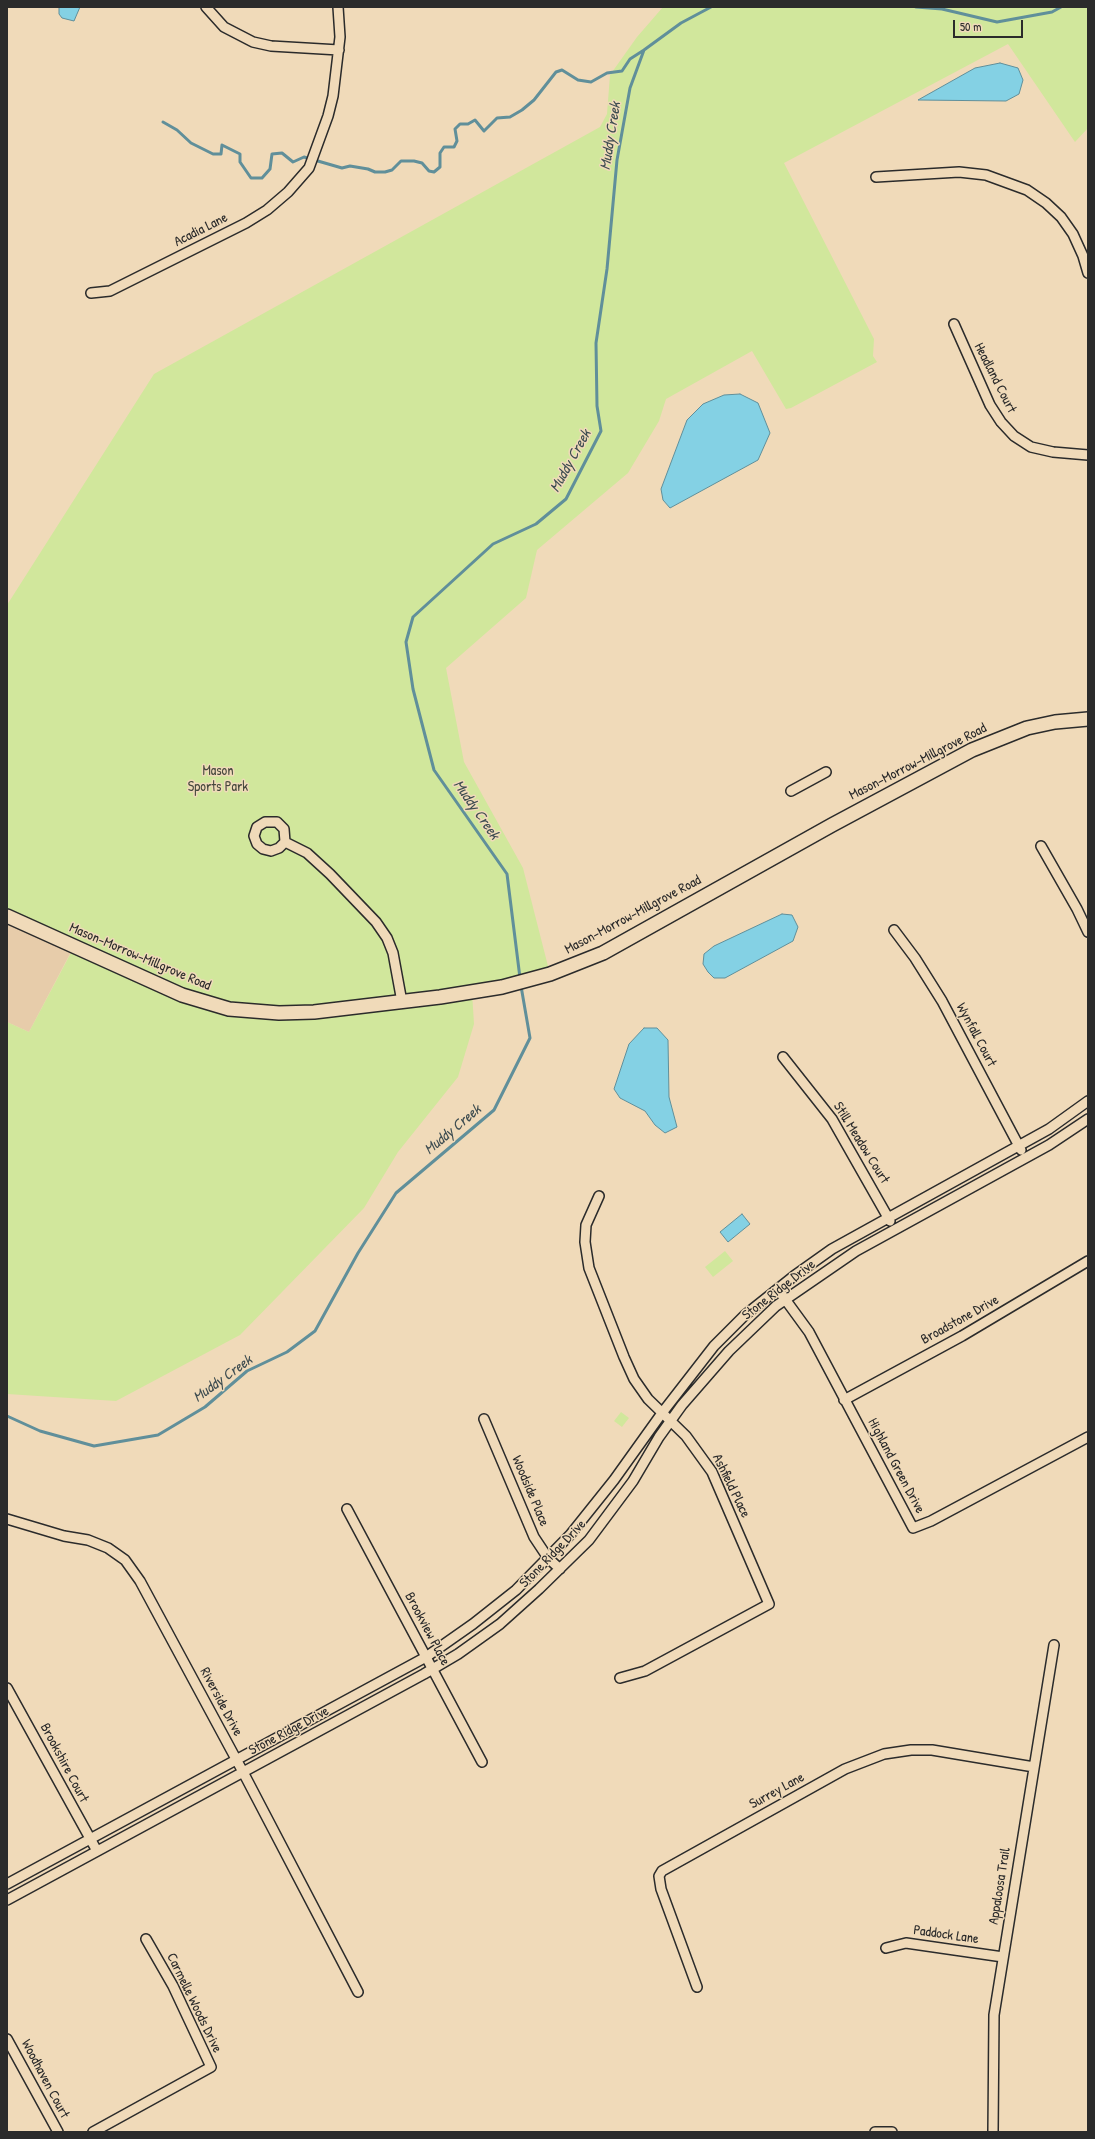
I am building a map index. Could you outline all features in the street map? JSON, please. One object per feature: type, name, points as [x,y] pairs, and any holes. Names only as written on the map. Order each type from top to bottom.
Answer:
[{"type":"street","points":[[206,7],[224,27],[253,42],[271,46],[339,50],[340,37],[338,7]]},
{"type":"street","name":"Acadia Lane","points":[[91,293],[110,291],[246,223],[267,210],[288,192],[309,168],[315,152],[333,96],[339,50]]},
{"type":"street","points":[[876,177],[959,172],[986,175],[1027,190],[1046,203],[1062,217],[1073,234],[1083,256],[1088,273]]},
{"type":"street","name":"Headland Court","points":[[954,324],[990,405],[1001,422],[1014,436],[1031,446],[1053,452],[1088,456]]},
{"type":"street","name":"Mason–Morrow–Millgrove Road","points":[[7,916],[182,995],[229,1009],[279,1013],[328,1010],[402,1002],[502,986],[550,974],[603,952],[832,825],[972,750],[1027,728],[1055,722],[1088,719]]},
{"type":"street","points":[[791,791],[826,772]]},
{"type":"street","points":[[285,842],[307,853],[330,874],[376,922],[387,938],[393,953],[402,1002]]},
{"type":"street","points":[[1041,846],[1077,909],[1088,932]]},
{"type":"street","name":"Wynfall Court","points":[[894,930],[915,958],[942,1001],[1026,1158]]},
{"type":"street","name":"Still Meadow Court","points":[[783,1057],[832,1119],[895,1229]]},
{"type":"street","name":"Stone Ridge Drive","points":[[7,1884],[237,1761],[426,1657],[473,1624],[516,1590],[570,1535],[614,1480],[662,1413],[714,1346],[745,1315],[832,1249],[1049,1129],[1088,1101]]},
{"type":"street","name":"Stone Ridge Drive","points":[[7,1900],[432,1670],[500,1624],[589,1540],[633,1481],[671,1421],[729,1351],[761,1319],[786,1299],[840,1261],[895,1229],[1049,1145],[1088,1119]]},
{"type":"street","name":"Ashfield Place","points":[[599,1196],[586,1225],[585,1242],[589,1268],[634,1379],[652,1404],[686,1436],[712,1472],[769,1604],[645,1671],[620,1678]]},
{"type":"street","name":"Broadstone Drive","points":[[844,1400],[962,1336],[1088,1261]]},
{"type":"street","name":"Highland Green Drive","points":[[777,1290],[786,1299],[809,1332],[913,1528],[931,1521],[1088,1436]]},
{"type":"street","name":"Woodside Place","points":[[484,1419],[534,1537],[548,1558],[560,1569]]},
{"type":"street","name":"Brookview Place","points":[[347,1509],[482,1762]]},
{"type":"street","name":"Riverside Drive","points":[[7,1519],[43,1530],[88,1540],[108,1548],[125,1560],[140,1581],[243,1772],[358,1992]]},
{"type":"street","name":"Appaloosa Trail","points":[[992,2132],[994,2015],[1054,1646]]},
{"type":"street","name":"Brookshire Court","points":[[7,1688],[89,1839],[97,1851]]},
{"type":"street","name":"Surrey Lane","points":[[697,1987],[661,1889],[659,1876],[662,1871],[845,1769],[884,1754],[911,1750],[932,1750],[1034,1767]]},
{"type":"street","name":"Carmelle Woods Drive","points":[[93,2132],[211,2067],[173,1986],[146,1939]]},
{"type":"street","name":"Paddock Lane","points":[[886,1948],[899,1944],[913,1944],[1003,1957]]},
{"type":"street","name":"Woodhaven Court","points":[[7,2039],[58,2132]]},
{"type":"street","points":[[875,2132],[892,2132]]},
{"type":"shaded area","points":[[7,916],[74,946],[29,1032],[7,1022]]},
{"type":"green space","name":"Mason Sports Park","points":[[663,7],[1088,7],[1088,128],[1075,142],[1008,44],[784,163],[874,339],[873,356],[877,362],[791,408],[786,409],[752,351],[666,399],[659,421],[628,473],[537,550],[526,598],[446,668],[464,762],[523,868],[550,974],[472,992],[474,1024],[458,1077],[398,1152],[364,1208],[240,1335],[116,1401],[7,1394],[7,1022],[29,1032],[74,947],[7,916],[7,605],[154,374],[600,127],[607,114],[610,75],[637,37]]},
{"type":"green space","points":[[725,1251],[733,1261],[713,1277],[705,1267]]},
{"type":"green space","points":[[621,1412],[629,1418],[622,1427],[614,1421]]},
{"type":"water","points":[[59,7],[80,7],[74,21],[62,18],[59,14]]},
{"type":"water","points":[[1000,63],[1018,68],[1023,80],[1019,94],[1006,101],[918,100],[975,68]]},
{"type":"water","points":[[740,394],[758,403],[770,433],[758,460],[670,508],[663,500],[661,489],[687,420],[703,404],[724,395]]},
{"type":"water","points":[[782,914],[792,915],[798,927],[793,941],[725,978],[714,978],[708,972],[703,964],[704,954],[714,946]]},
{"type":"water","points":[[644,1028],[657,1028],[668,1040],[669,1097],[677,1127],[665,1133],[655,1125],[645,1111],[620,1098],[614,1089],[629,1044]]},
{"type":"water","points":[[742,1214],[750,1224],[728,1242],[720,1232]]},
{"type":"waterway","name":"Muddy Creek","points":[[520,978],[507,874],[434,770],[413,689],[406,642],[413,617],[493,544],[536,524],[566,499],[601,431],[597,406],[596,343],[607,269],[617,160],[630,88],[644,50],[681,23],[711,7]]},
{"type":"waterway","name":"Muddy Creek","points":[[916,7],[942,9],[997,22],[1052,12],[1061,7]]},
{"type":"waterway","points":[[163,122],[177,130],[191,143],[213,154],[221,154],[222,145],[240,154],[240,162],[251,178],[262,178],[270,169],[272,154],[282,153],[293,162],[304,157],[342,168],[350,166],[368,169],[375,172],[392,170],[401,161],[414,161],[422,163],[429,171],[434,172],[440,167],[440,153],[444,147],[454,147],[457,141],[455,129],[460,124],[468,124],[475,120],[484,131],[497,118],[510,117],[522,110],[534,100],[556,72],[562,70],[578,80],[591,82],[607,73],[622,71],[630,59],[644,50]]},
{"type":"waterway","name":"Muddy Creek","points":[[7,1416],[40,1431],[94,1446],[158,1435],[205,1407],[247,1371],[287,1352],[315,1331],[358,1253],[396,1193],[494,1110],[530,1038],[521,986]]}]
